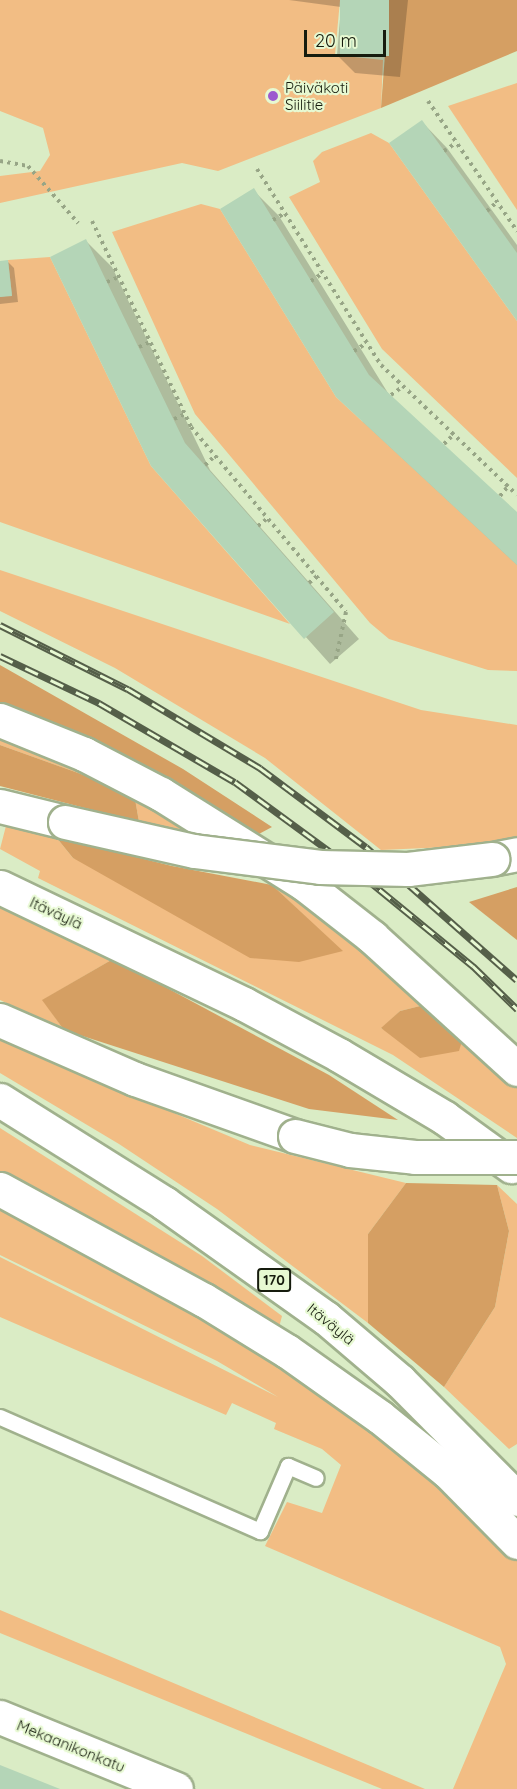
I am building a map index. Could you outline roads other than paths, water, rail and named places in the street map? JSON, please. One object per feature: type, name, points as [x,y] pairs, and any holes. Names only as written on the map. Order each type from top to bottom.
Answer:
[{"type":"main road","points":[[0,720],[84,754],[160,794],[303,883],[372,937],[517,1069]]},
{"type":"main road","points":[[0,806],[194,851],[320,867],[408,869],[504,857]]},
{"type":"main road","name":"Itäväylä","points":[[0,887],[244,1004],[339,1055],[445,1118],[517,1171]]},
{"type":"main road","points":[[0,1020],[135,1079],[295,1136],[350,1150],[415,1157],[517,1157]]},
{"type":"main road","name":"Itäväylä","points":[[0,1100],[164,1203],[326,1318],[426,1405],[517,1499]]},
{"type":"main road","points":[[0,1189],[204,1300],[287,1351],[380,1417],[448,1472],[517,1542]]},
{"type":"main road","name":"Mekaanikonkatu","points":[[0,1717],[176,1789]]},
{"type":"lane","points":[[0,1417],[260,1531],[288,1466],[316,1478]]},
{"type":"railway","points":[[0,625],[128,689],[260,768],[366,847],[517,980]]},
{"type":"railway","points":[[0,656],[99,703],[235,782],[358,872],[473,966],[517,1009]]},
{"type":"place","name":"Päiväkoti Siilitie","points":[[273,96]]}]
